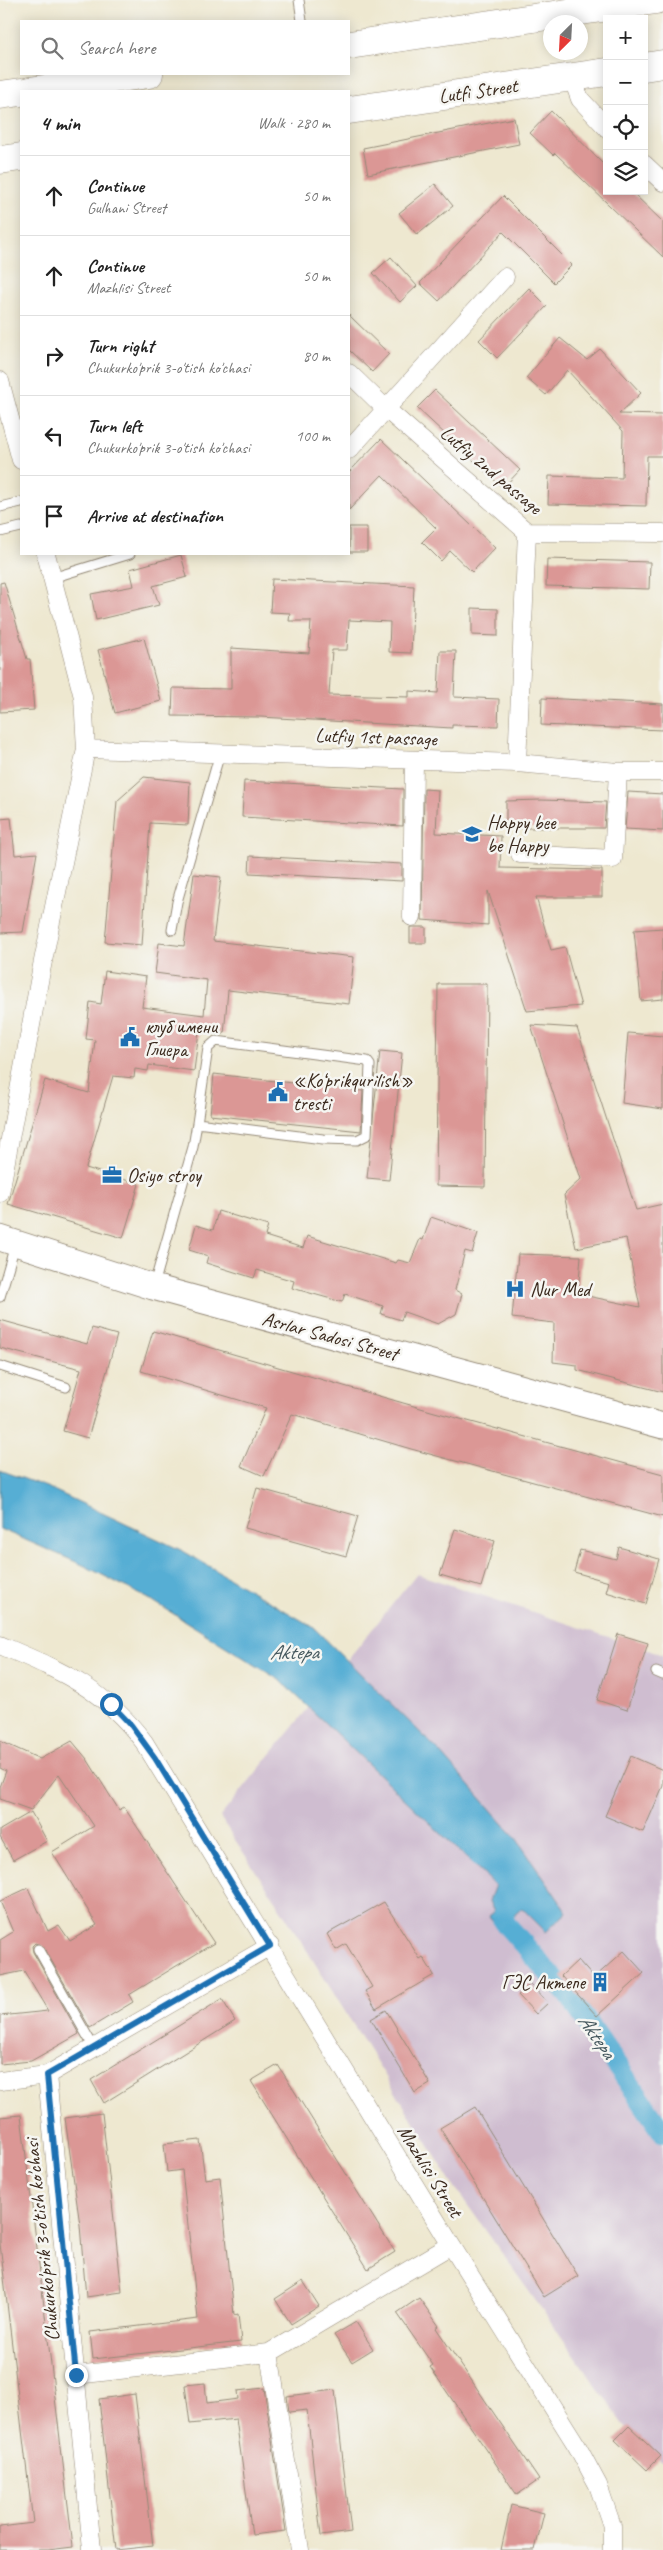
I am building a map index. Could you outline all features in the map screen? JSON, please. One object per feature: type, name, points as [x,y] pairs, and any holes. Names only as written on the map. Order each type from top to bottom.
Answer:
[{"type":"main road","points":[[350,45],[536,9],[656,0]]},
{"type":"main road","points":[[648,66],[663,64]]},
{"type":"main road","name":"Lutfi Street","points":[[350,110],[603,73]]},
{"type":"main road","points":[[35,90],[142,75]]},
{"type":"main road","points":[[0,95],[20,92]]},
{"type":"main road","points":[[0,160],[20,157]]},
{"type":"street","points":[[572,77],[580,99],[603,124]]},
{"type":"street","points":[[648,168],[663,182]]},
{"type":"street","points":[[350,449],[505,278]]},
{"type":"street","name":"Lutfiy 2nd passage","points":[[350,374],[386,409],[527,532],[663,534]]},
{"type":"street","points":[[0,381],[20,453]]},
{"type":"street","points":[[517,763],[527,532]]},
{"type":"street","points":[[0,1194],[41,971],[86,749],[83,697],[46,555]]},
{"type":"street","name":"Lutfiy 1st passage","points":[[86,749],[517,763],[618,772],[663,772]]},
{"type":"street","points":[[412,917],[414,760]]},
{"type":"street","points":[[520,854],[613,859],[618,772]]},
{"type":"street","name":"Asrlar Sadosi Street","points":[[8,1240],[153,1287],[663,1426]]},
{"type":"street","name":"Mazhlisi Street","points":[[0,1644],[76,1679],[100,1695],[121,1713],[144,1742],[168,1778],[451,2245],[577,2446],[598,2485],[612,2526],[612,2550]]},
{"type":"street","points":[[0,2080],[47,2075],[93,2046],[270,1946]]},
{"type":"street","name":"Chukurko'prik 3-o'tish ko'chasi","points":[[47,2075],[92,2550]]},
{"type":"street","points":[[76,2375],[269,2353],[451,2245]]},
{"type":"street","points":[[269,2353],[300,2550]]},
{"type":"lane","points":[[299,0],[302,20]]},
{"type":"lane","points":[[0,507],[20,502]]},
{"type":"lane","points":[[0,532],[20,527]]},
{"type":"lane","points":[[52,578],[127,555]]},
{"type":"lane","points":[[172,930],[177,902],[220,753]]},
{"type":"lane","points":[[153,1287],[193,1147],[208,1048],[216,1041],[367,1061],[370,1065],[367,1135],[357,1140],[323,1139],[197,1123]]},
{"type":"lane","points":[[0,1298],[8,1240]]},
{"type":"lane","points":[[0,1366],[66,1387]]},
{"type":"lane","points":[[38,1950],[93,2046]]},
{"type":"shaded area","points":[[417,1574],[663,1655],[663,2464],[632,2436],[454,2186],[286,1917],[220,1817]]},
{"type":"water","name":"Aktepa","points":[[0,1470],[49,1488],[183,1551],[313,1627],[440,1752],[516,1838],[567,1912],[546,1932],[522,1908],[512,1917],[522,1928],[508,1939],[489,1916],[494,1912],[489,1901],[495,1885],[281,1681],[153,1601],[83,1565],[0,1529]]},
{"type":"building","points":[[551,111],[603,164],[603,195],[635,195],[663,222],[663,257],[555,153],[553,155],[530,133]]},
{"type":"building","points":[[514,118],[519,144],[368,174],[363,148]]},
{"type":"building","points":[[435,184],[453,206],[417,235],[399,213]]},
{"type":"building","points":[[503,196],[572,265],[554,283],[503,232],[439,301],[420,283]]},
{"type":"building","points":[[391,257],[417,286],[400,302],[373,273]]},
{"type":"building","points":[[529,288],[547,306],[497,358],[479,340]]},
{"type":"building","points":[[350,316],[389,354],[372,372],[350,351]]},
{"type":"building","points":[[560,338],[587,360],[600,349],[641,393],[619,414],[663,415],[663,456],[647,456],[646,506],[548,504],[549,476],[622,478],[623,431],[567,370],[546,395],[526,378]]},
{"type":"building","points":[[435,390],[520,470],[503,488],[417,408]]},
{"type":"building","points":[[381,439],[495,548],[472,572],[450,551],[441,561],[422,542],[436,528],[382,475],[350,509],[350,471]]},
{"type":"building","points":[[350,527],[367,527],[367,552],[350,552]]},
{"type":"building","points":[[181,555],[187,577],[153,586],[159,605],[96,620],[91,594],[134,586],[130,569]]},
{"type":"building","points":[[547,559],[650,562],[649,589],[546,586]]},
{"type":"building","points":[[272,579],[414,586],[411,653],[389,652],[390,622],[349,620],[347,650],[332,650],[329,695],[409,697],[409,691],[438,693],[440,651],[456,651],[454,697],[499,699],[498,726],[452,725],[452,728],[261,717],[172,716],[173,688],[231,689],[231,648],[309,653],[311,621],[289,621],[290,613],[270,612]]},
{"type":"building","points":[[4,582],[27,659],[30,659],[34,710],[0,712],[0,583]]},
{"type":"building","points":[[472,608],[498,609],[498,636],[472,635]]},
{"type":"building","points":[[144,638],[161,701],[115,713],[98,650]]},
{"type":"building","points":[[542,698],[663,704],[663,730],[541,725]]},
{"type":"building","points":[[144,777],[190,782],[188,825],[150,823],[142,945],[105,942],[117,801]]},
{"type":"building","points":[[244,781],[403,789],[403,826],[242,817]]},
{"type":"building","points":[[424,789],[438,790],[436,833],[501,836],[500,868],[602,870],[602,897],[536,897],[551,950],[565,947],[581,1006],[527,1011],[488,891],[488,925],[422,920]]},
{"type":"building","points":[[628,792],[663,794],[663,831],[625,829]]},
{"type":"building","points":[[506,801],[606,802],[604,828],[506,828]]},
{"type":"building","points":[[11,818],[15,855],[37,853],[23,932],[0,933],[0,819]]},
{"type":"building","points":[[250,856],[402,864],[402,881],[249,873]]},
{"type":"building","points":[[194,874],[221,877],[213,941],[354,957],[349,1004],[228,990],[224,1034],[199,1031],[194,1071],[149,1065],[148,1071],[135,1069],[134,1078],[113,1076],[86,1168],[139,1184],[123,1238],[8,1204],[45,1080],[89,1093],[95,1040],[86,1039],[90,1002],[101,1004],[105,971],[146,977],[142,1007],[204,1015],[207,980],[155,973],[159,943],[184,946]]},
{"type":"building","points":[[410,927],[426,927],[426,943],[410,943]]},
{"type":"building","points":[[663,928],[663,999],[641,1001],[634,930]]},
{"type":"building","points":[[438,984],[487,984],[485,1187],[436,1186]]},
{"type":"building","points":[[531,1025],[577,1028],[636,1210],[663,1204],[663,1392],[577,1370],[577,1365],[553,1362],[554,1323],[512,1318],[518,1254],[581,1256],[578,1294],[640,1307],[626,1238],[576,1248],[564,1195],[581,1179]]},
{"type":"building","points":[[628,1033],[663,1036],[663,1109],[622,1103]]},
{"type":"building","points":[[380,1051],[402,1053],[389,1180],[367,1178]]},
{"type":"building","points":[[214,1074],[363,1091],[361,1131],[210,1115]]},
{"type":"building","points":[[218,1211],[268,1226],[265,1236],[303,1248],[307,1236],[396,1263],[398,1260],[410,1263],[420,1239],[423,1240],[431,1217],[478,1233],[472,1253],[465,1251],[455,1290],[462,1294],[456,1314],[438,1324],[404,1312],[401,1320],[381,1314],[383,1306],[345,1294],[342,1302],[292,1288],[294,1281],[257,1270],[254,1278],[206,1263],[208,1256],[189,1250],[196,1225],[213,1230]]},
{"type":"building","points":[[0,1320],[87,1344],[92,1328],[117,1335],[88,1438],[63,1431],[81,1369],[0,1348]]},
{"type":"building","points":[[153,1331],[431,1411],[663,1474],[663,1517],[411,1449],[292,1414],[264,1476],[241,1466],[266,1408],[141,1371]]},
{"type":"building","points":[[257,1488],[358,1516],[346,1556],[245,1528]]},
{"type":"building","points":[[455,1529],[495,1541],[481,1587],[440,1575]]},
{"type":"building","points":[[619,1547],[659,1559],[646,1604],[606,1592],[609,1582],[574,1572],[580,1550],[616,1559]]},
{"type":"building","points":[[618,1634],[648,1643],[627,1710],[597,1700]]},
{"type":"building","points":[[0,1741],[40,1759],[72,1741],[87,1759],[119,1810],[124,1807],[214,1943],[129,1995],[133,2002],[90,2028],[43,1946],[35,1943],[32,1946],[33,1952],[79,2034],[31,2061],[0,2064],[0,2016],[48,2011],[24,1971],[0,1976],[0,1940],[13,1932],[0,1901],[28,1888],[48,1931],[59,1925],[70,1941],[97,1925],[52,1852],[94,1826],[59,1774],[31,1810],[0,1799],[0,1787],[6,1771],[0,1768]]},
{"type":"building","points":[[631,1756],[663,1770],[663,1786],[643,1832],[605,1816]]},
{"type":"building","points":[[31,1812],[47,1841],[13,1860],[0,1837],[0,1830]]},
{"type":"building","points":[[384,1902],[420,1959],[423,1957],[434,1975],[376,2009],[365,1991],[372,1987],[346,1944],[336,1950],[327,1934]]},
{"type":"building","name":"ГЭС Актепe","points":[[624,1951],[644,1973],[597,2016],[561,1976],[578,1960],[594,1978]]},
{"type":"building","points":[[530,1984],[548,2003],[536,2014],[518,1995]]},
{"type":"building","points":[[222,1999],[235,2021],[104,2103],[91,2080]]},
{"type":"building","points":[[386,2010],[430,2084],[415,2093],[371,2019]]},
{"type":"building","points":[[278,2065],[395,2252],[368,2269],[251,2081]]},
{"type":"building","points":[[475,2107],[578,2276],[544,2297],[440,2128]]},
{"type":"building","points":[[102,2113],[122,2292],[86,2297],[80,2225],[65,2118]]},
{"type":"building","points":[[21,2115],[73,2547],[48,2550],[0,2550],[0,2527],[33,2523],[0,2244],[0,2117]]},
{"type":"building","points":[[200,2140],[205,2179],[220,2177],[234,2315],[238,2314],[241,2342],[93,2359],[90,2332],[198,2319],[182,2170],[167,2172],[164,2144]]},
{"type":"building","points":[[303,2281],[319,2306],[291,2324],[275,2299]]},
{"type":"building","points":[[419,2298],[439,2326],[436,2328],[539,2480],[517,2495],[430,2367],[433,2365],[397,2313]]},
{"type":"building","points":[[356,2322],[373,2349],[352,2362],[334,2335]]},
{"type":"building","points":[[205,2383],[207,2403],[238,2399],[237,2391],[264,2388],[286,2531],[252,2535],[236,2419],[190,2424],[185,2385]]},
{"type":"building","points":[[335,2390],[351,2532],[321,2536],[307,2410],[289,2412],[287,2396]]},
{"type":"building","points":[[135,2394],[153,2546],[116,2550],[99,2399]]},
{"type":"building","points":[[629,2426],[661,2456],[647,2470],[615,2440]]},
{"type":"building","points":[[511,2505],[544,2513],[535,2550],[501,2550]]},
{"type":"waterway","name":"Aktepa","points":[[505,1909],[503,1921],[569,1996],[663,2132]]},
{"type":"place","name":"Happy bee be Happy","points":[[472,834]]},
{"type":"place","name":"клуб имени Глиера","points":[[130,1037]]},
{"type":"place","name":"«Ko‘prikqurilish» tresti","points":[[278,1092]]},
{"type":"place","name":"Osiyo stroy","points":[[112,1175]]},
{"type":"place","name":"Nur Med","points":[[515,1289]]},
{"type":"place","name":"ГЭС Актепe","points":[[600,1982]]},
{"type":"route","points":[[76,2375],[47,2075],[93,2046],[270,1946],[155,1758],[131,1725],[111,1704]]}]
